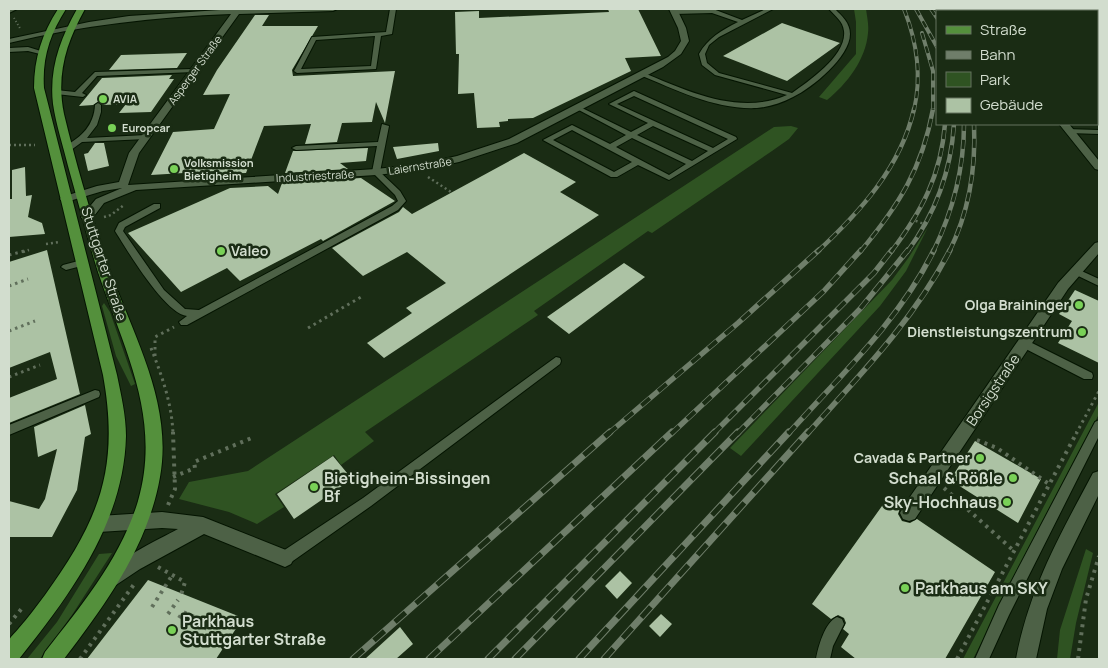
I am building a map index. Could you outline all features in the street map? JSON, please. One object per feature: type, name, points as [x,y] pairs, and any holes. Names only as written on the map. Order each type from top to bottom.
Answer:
[{"type":"main road","name":"Stuttgarter Straße","points":[[9,656],[54,598],[71,573],[99,524],[115,467],[118,435],[115,399],[110,375],[39,88],[40,52],[47,34],[62,9]]},
{"type":"main road","name":"Stuttgarter Straße","points":[[52,659],[108,582],[128,547],[140,521],[152,475],[154,456],[153,423],[147,388],[137,357],[110,290],[87,217],[57,105],[57,72],[66,39],[81,9]]},
{"type":"street","points":[[9,48],[72,26],[134,18],[238,11],[333,9]]},
{"type":"street","name":"Laiernstraße","points":[[376,172],[421,167],[467,157],[500,147],[670,59],[686,42],[685,35],[674,10]]},
{"type":"street","name":"Asperger Straße","points":[[129,186],[134,153],[192,71],[238,11]]},
{"type":"street","points":[[9,41],[26,36],[47,34]]},
{"type":"street","points":[[9,48],[40,52]]},
{"type":"street","points":[[1067,127],[1099,167]]},
{"type":"street","name":"Industriestraße","points":[[66,198],[101,188],[376,172]]},
{"type":"street","name":"Industriestraße","points":[[87,217],[100,201],[129,186]]},
{"type":"street","name":"Borsigstraße","points":[[908,514],[1024,343],[1075,272],[1099,246]]},
{"type":"street","points":[[1026,659],[1037,609],[1054,565],[1099,478]]},
{"type":"street","points":[[99,524],[174,520],[203,525],[285,558]]},
{"type":"street","name":"Stuttgarter Straße","points":[[108,582],[134,563],[203,525]]},
{"type":"lane","points":[[378,35],[374,68],[297,71],[314,38],[389,34],[393,9]]},
{"type":"lane","points":[[770,9],[713,38],[704,46],[701,54],[703,62],[717,74],[793,95]]},
{"type":"lane","points":[[642,74],[671,86],[733,106],[769,105],[782,102],[817,77],[840,54],[846,45],[848,28],[846,21],[832,9]]},
{"type":"lane","points":[[674,10],[713,11],[744,22]]},
{"type":"lane","points":[[56,92],[81,94],[95,74],[192,71]]},
{"type":"lane","points":[[637,162],[614,175],[547,140],[572,127],[669,178],[733,139],[634,93],[612,104],[713,151]]},
{"type":"lane","points":[[68,148],[82,140],[99,117],[98,105]]},
{"type":"lane","points":[[578,108],[692,164]]},
{"type":"lane","points":[[610,147],[653,123]]},
{"type":"lane","points":[[376,172],[385,126]]},
{"type":"lane","points":[[1067,127],[1099,132]]},
{"type":"lane","points":[[82,140],[99,141],[121,137],[146,136]]},
{"type":"lane","points":[[296,148],[380,144]]},
{"type":"lane","name":"Laiernstraße","points":[[184,322],[396,208],[402,200],[400,193],[383,182],[376,172]]},
{"type":"lane","points":[[157,206],[122,225],[119,230],[161,292],[183,312],[200,313]]},
{"type":"lane","points":[[66,267],[82,263]]},
{"type":"lane","points":[[1075,272],[1099,283]]},
{"type":"lane","points":[[1024,343],[1088,376]]},
{"type":"lane","points":[[285,558],[367,502],[556,361]]},
{"type":"lane","points":[[9,430],[95,394]]},
{"type":"lane","points":[[982,659],[1004,610],[1099,425]]},
{"type":"lane","points":[[823,659],[826,644],[837,624]]},
{"type":"path","points":[[10,10],[26,36]]},
{"type":"path","points":[[9,145],[35,145]]},
{"type":"path","points":[[421,167],[423,174],[451,192]]},
{"type":"path","points":[[911,219],[929,226]]},
{"type":"path","points":[[46,244],[60,242]]},
{"type":"path","points":[[9,255],[29,250]]},
{"type":"path","points":[[9,286],[28,279]]},
{"type":"path","points":[[308,328],[361,297]]},
{"type":"path","points":[[9,331],[35,321]]},
{"type":"path","points":[[156,359],[155,337],[184,322]]},
{"type":"path","points":[[9,377],[40,365]]},
{"type":"path","points":[[957,659],[1099,391]]},
{"type":"path","points":[[964,432],[997,448],[1049,484]]},
{"type":"path","points":[[174,476],[194,468],[194,462],[254,437]]},
{"type":"path","points":[[933,479],[1014,551]]},
{"type":"path","points":[[1078,659],[1086,599],[1099,556]]},
{"type":"path","points":[[159,567],[185,582],[181,595]]},
{"type":"path","points":[[152,607],[173,574]]},
{"type":"path","points":[[168,614],[178,600]]},
{"type":"path","points":[[178,618],[183,612],[206,622]]},
{"type":"path","points":[[213,630],[208,627],[204,629],[220,613]]},
{"type":"green space","points":[[854,9],[866,9],[868,33],[864,52],[848,79],[827,100],[819,97],[856,54]]},
{"type":"green space","points":[[791,126],[798,128],[789,139],[652,233],[648,231],[534,311],[538,315],[365,432],[374,441],[341,465],[334,455],[275,494],[284,507],[257,524],[229,512],[179,499],[189,482],[248,471],[774,127]]},
{"type":"green space","points":[[928,227],[906,271],[880,306],[741,456],[730,448],[892,280]]},
{"type":"green space","points":[[104,303],[110,312],[135,384],[131,386],[116,356],[102,306]]},
{"type":"green space","points":[[1099,402],[1099,414],[973,659],[963,659]]},
{"type":"green space","points":[[1086,549],[1093,553],[1076,623],[1070,659],[1057,659],[1060,630]]},
{"type":"green space","points":[[112,553],[72,615],[40,659],[27,659],[57,622],[99,554]]},
{"type":"building","points":[[608,9],[638,9],[661,56],[625,58],[631,71],[533,118],[508,119],[508,121],[499,122],[500,127],[477,128],[474,93],[458,94],[459,54],[456,54],[455,12],[479,11],[479,18],[609,12]]},
{"type":"building","points":[[255,15],[269,15],[262,26],[318,26],[292,70],[293,76],[395,71],[385,123],[376,102],[372,122],[342,123],[337,142],[305,144],[311,124],[264,126],[246,173],[215,174],[216,171],[151,175],[173,132],[214,129],[230,94],[203,95],[217,70]]},
{"type":"building","points":[[782,23],[840,43],[787,81],[723,56]]},
{"type":"building","points":[[187,53],[177,68],[109,70],[121,55]]},
{"type":"building","points":[[172,75],[169,79],[174,79],[151,112],[119,113],[126,104],[103,105],[99,101],[93,105],[79,106],[102,78]]},
{"type":"building","points":[[95,143],[104,143],[109,166],[88,171],[84,154],[88,153]]},
{"type":"building","points":[[438,143],[439,151],[397,159],[393,147]]},
{"type":"building","points":[[368,148],[366,161],[340,163],[348,169],[285,173],[293,151]]},
{"type":"building","points":[[524,153],[576,182],[560,192],[599,215],[384,358],[367,343],[412,313],[406,308],[446,283],[407,252],[363,276],[332,248],[399,212],[403,207],[412,214]]},
{"type":"building","points":[[25,167],[26,196],[32,195],[28,217],[42,223],[45,234],[9,237],[9,199],[12,199],[12,170]]},
{"type":"building","name":"Valeo","points":[[361,178],[395,201],[323,241],[321,239],[240,281],[227,268],[181,292],[128,233],[230,188],[268,186],[278,194],[282,183]]},
{"type":"building","points":[[47,250],[80,394],[9,423],[9,398],[57,379],[50,352],[9,368],[9,262]]},
{"type":"building","points":[[624,263],[645,277],[569,334],[547,317]]},
{"type":"building","name":"Dienstleistungszentrum","points":[[1075,290],[1099,301],[1099,363],[1058,343],[1072,321],[1059,314]]},
{"type":"building","points":[[85,405],[91,434],[85,437],[77,490],[52,537],[9,537],[9,501],[39,509],[45,499],[57,449],[38,457],[34,427]]},
{"type":"building","name":"Sky-Hochhaus","points":[[975,441],[1041,479],[1018,523],[950,480]]},
{"type":"building","name":"Bietigheim-Bissingen Bf","points":[[333,456],[352,479],[294,519],[277,494]]},
{"type":"building","name":"Parkhaus am SKY","points":[[887,499],[900,508],[898,514],[902,521],[910,523],[917,519],[995,572],[945,659],[856,659],[841,647],[849,634],[843,629],[846,623],[844,618],[838,615],[831,619],[812,604]]},
{"type":"building","points":[[620,571],[632,583],[617,599],[605,586]]},
{"type":"building","name":"Parkhaus Stuttgarter Straße","points":[[148,580],[243,618],[216,659],[87,659]]},
{"type":"building","points":[[661,614],[672,624],[660,637],[649,626]]},
{"type":"building","points":[[400,627],[413,644],[396,659],[365,659]]},
{"type":"railway","points":[[904,9],[917,59],[918,84],[914,110]]},
{"type":"railway","points":[[916,9],[936,45]]},
{"type":"railway","points":[[931,9],[936,16]]},
{"type":"railway","points":[[922,33],[933,71],[933,109]]},
{"type":"railway","points":[[819,250],[848,221],[877,187],[899,150],[908,130],[914,109]]},
{"type":"railway","points":[[860,252],[886,218],[907,185],[922,150],[933,109]]},
{"type":"railway","points":[[891,252],[912,222],[928,192],[939,160],[945,125]]},
{"type":"railway","points":[[907,252],[926,222],[940,191],[949,158],[954,125]]},
{"type":"railway","points":[[934,251],[956,190],[962,157],[964,125]]},
{"type":"railway","points":[[950,251],[962,221],[970,190],[974,157],[974,125]]},
{"type":"railway","points":[[608,434],[738,323],[819,250]]},
{"type":"railway","points":[[671,434],[824,291],[861,250]]},
{"type":"railway","points":[[488,659],[874,273],[892,250]]},
{"type":"railway","points":[[737,434],[860,309],[908,250]]},
{"type":"railway","points":[[788,434],[848,369],[886,324],[904,301],[934,251]]},
{"type":"railway","points":[[807,434],[866,369],[903,324],[936,276],[950,251]]},
{"type":"railway","points":[[353,659],[610,432]]},
{"type":"railway","points":[[429,659],[672,432]]},
{"type":"railway","points":[[515,659],[738,432]]},
{"type":"railway","points":[[579,659],[789,432]]},
{"type":"railway","points":[[604,659],[808,432]]},
{"type":"place","name":"AVIA","points":[[103,99]]},
{"type":"place","name":"Europcar","points":[[112,128]]},
{"type":"place","name":"Volksmission Bietigheim","points":[[174,169]]},
{"type":"place","name":"Valeo","points":[[221,251]]},
{"type":"place","name":"Olga Braininger","points":[[1079,305]]},
{"type":"place","name":"Dienstleistungszentrum","points":[[1082,332]]},
{"type":"place","name":"Cavada & Partner","points":[[980,458]]},
{"type":"place","name":"Schaal & Rößle","points":[[1013,478]]},
{"type":"place","name":"Bietigheim-Bissingen Bf","points":[[314,487]]},
{"type":"place","name":"Sky-Hochhaus","points":[[1007,502]]},
{"type":"place","name":"Parkhaus am SKY","points":[[905,588]]},
{"type":"place","name":"Parkhaus Stuttgarter Straße","points":[[172,630]]}]
